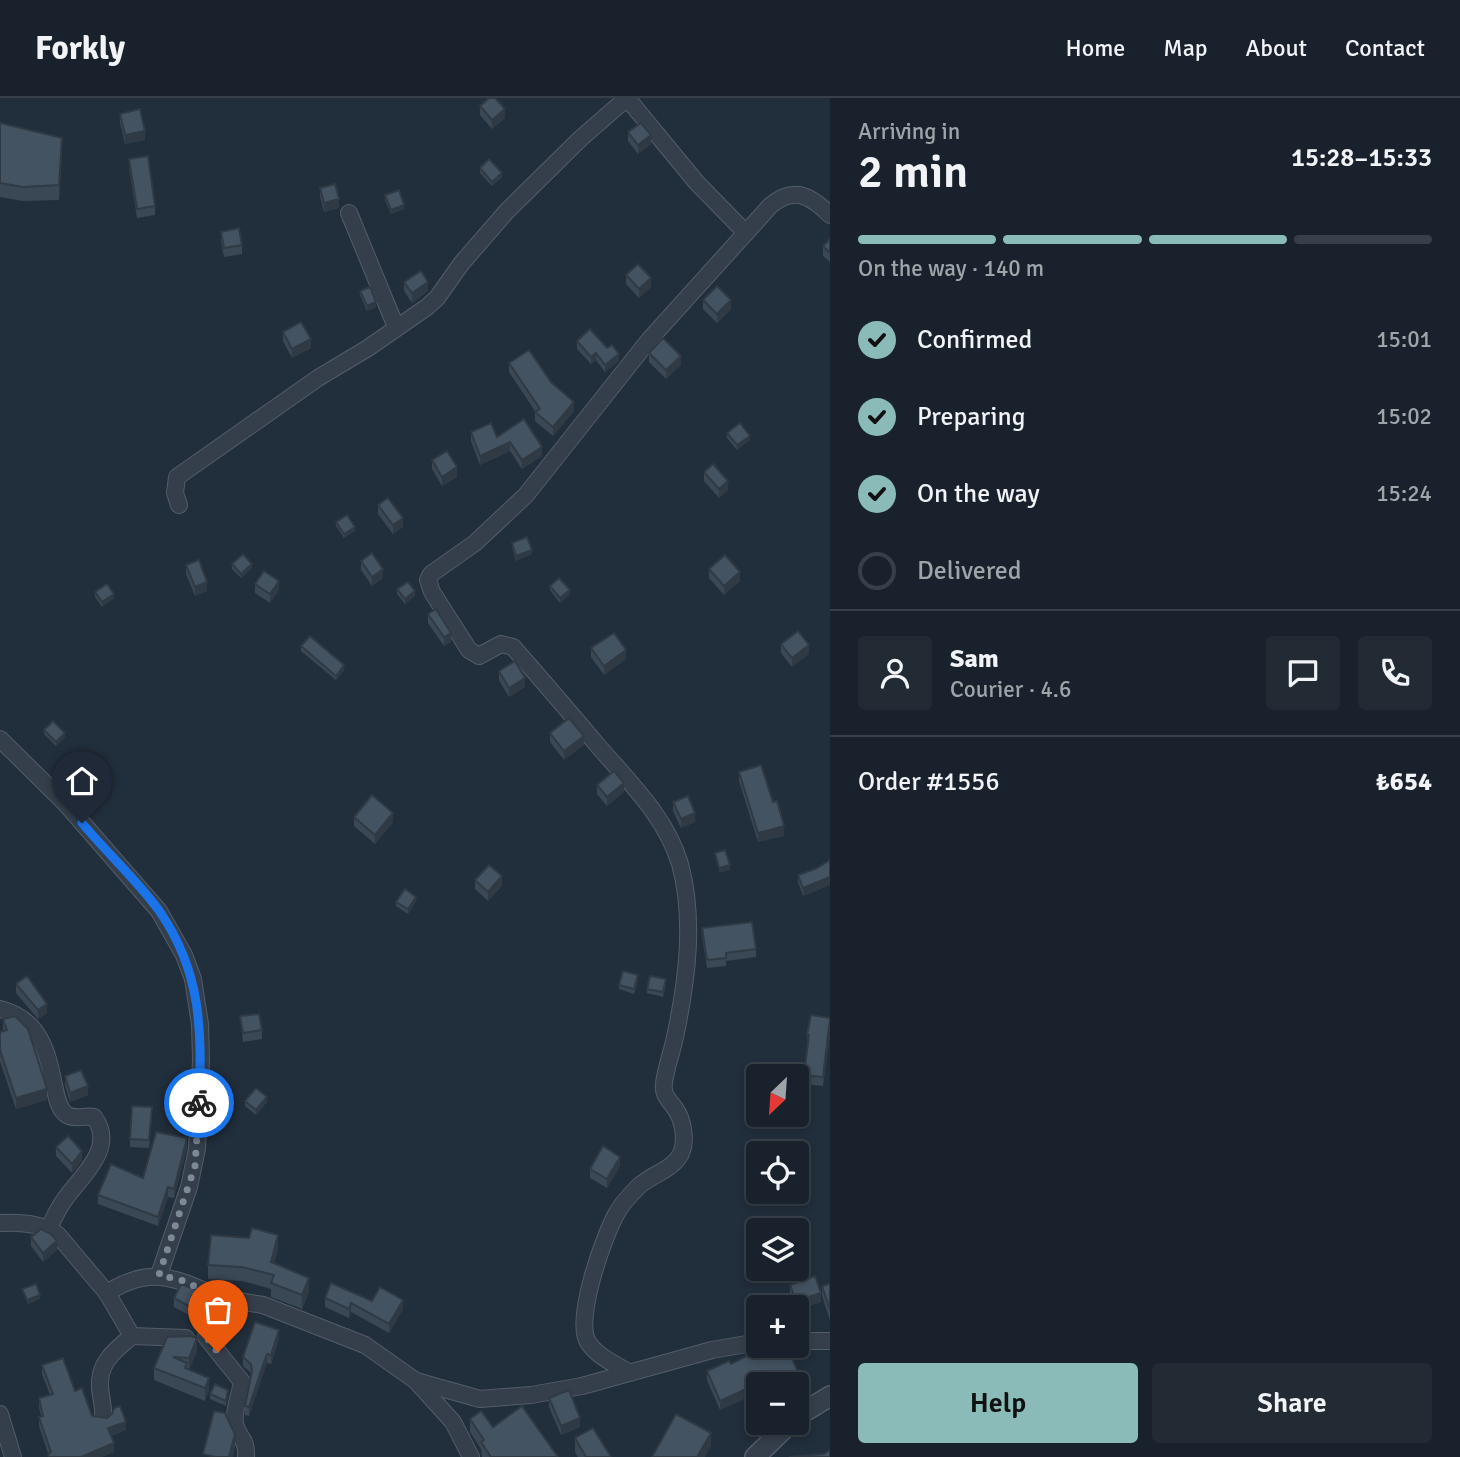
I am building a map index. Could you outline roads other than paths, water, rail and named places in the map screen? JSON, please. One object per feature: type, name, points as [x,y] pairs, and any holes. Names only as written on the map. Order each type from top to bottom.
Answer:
[{"type":"street","points":[[179,505],[175,493],[177,477],[437,298],[461,264],[507,211],[580,139],[627,98],[698,183],[746,233]]},
{"type":"street","points":[[630,1373],[589,1345],[584,1332],[584,1319],[590,1286],[604,1240],[618,1210],[641,1184],[672,1165],[683,1147],[684,1137],[679,1114],[667,1101],[663,1084],[687,970],[687,911],[680,863],[658,816],[513,647],[502,644],[479,656],[469,650],[432,592],[428,580],[431,574],[475,543],[526,495],[642,349],[771,205],[787,195],[804,196],[830,215]]},
{"type":"street","points":[[349,213],[396,327]]},
{"type":"street","points":[[0,739],[65,803],[159,911],[184,955],[193,979],[200,1024],[201,1059],[195,1166],[159,1275]]},
{"type":"street","points":[[0,1009],[16,1015],[37,1035],[50,1060],[59,1106],[64,1114],[71,1117],[94,1117],[100,1127],[102,1136],[93,1166],[65,1198],[49,1228]]},
{"type":"street","points":[[0,1223],[49,1228],[67,1243],[107,1293],[132,1336]]},
{"type":"street","points":[[107,1293],[125,1281],[159,1275],[181,1280],[221,1298],[263,1305],[365,1345],[416,1381],[453,1422],[471,1457]]},
{"type":"street","points":[[206,1337],[221,1298]]},
{"type":"street","points":[[132,1336],[160,1339],[206,1337]]},
{"type":"street","points":[[103,1418],[100,1385],[104,1363],[132,1336]]},
{"type":"street","points":[[206,1337],[242,1382],[235,1416],[236,1425],[247,1445],[246,1457]]},
{"type":"street","points":[[809,1341],[830,1341]]},
{"type":"street","points":[[416,1381],[480,1399],[531,1395],[582,1386],[712,1350],[746,1344]]},
{"type":"street","points":[[809,1409],[830,1396]]},
{"type":"street","points":[[0,1414],[13,1457]]},
{"type":"street","points":[[755,1457],[778,1435]]}]
